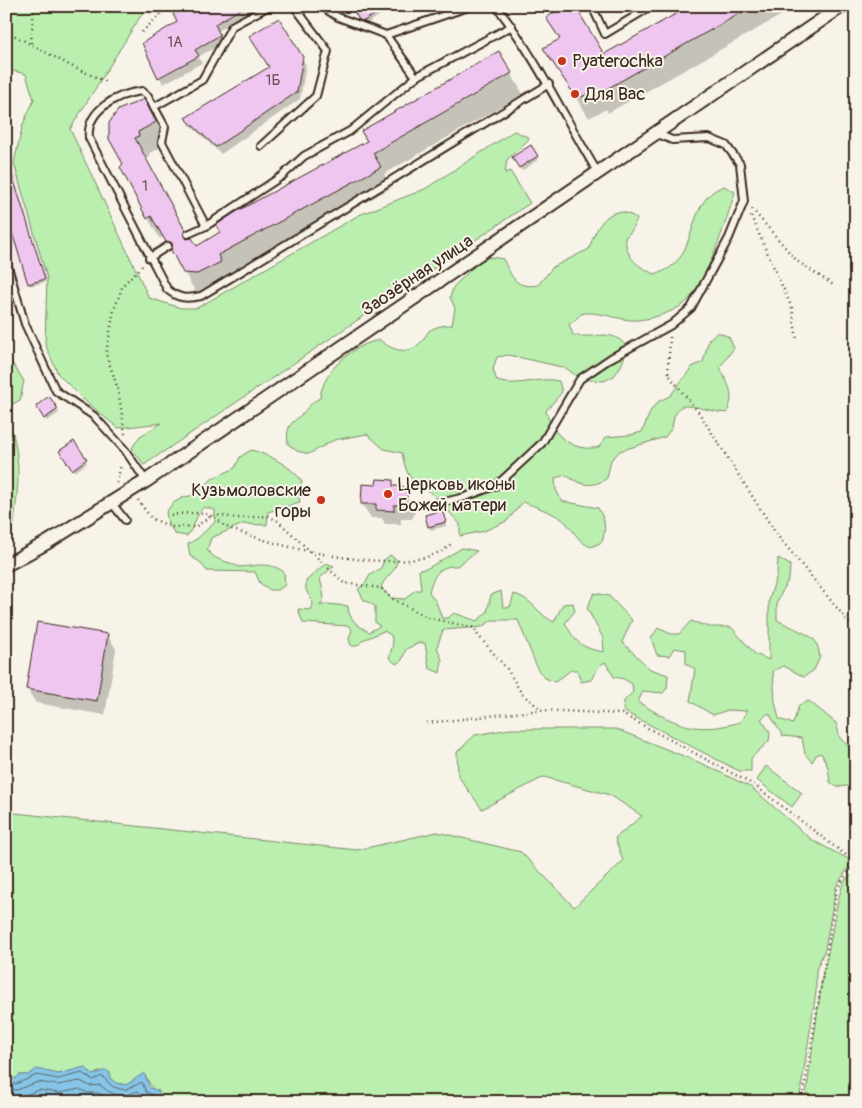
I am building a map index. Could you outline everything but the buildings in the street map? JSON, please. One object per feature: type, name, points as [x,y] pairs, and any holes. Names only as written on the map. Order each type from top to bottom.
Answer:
[{"type":"street","name":"Заозёрная улица","points":[[6,566],[146,480],[658,134],[842,6]]},
{"type":"lane","points":[[154,107],[202,80],[232,26],[269,6]]},
{"type":"lane","points":[[261,146],[316,96],[328,51],[294,6]]},
{"type":"lane","points":[[321,6],[338,17],[386,35],[416,77]]},
{"type":"lane","points":[[386,35],[471,6]]},
{"type":"lane","points":[[496,6],[512,26],[549,84],[598,173]]},
{"type":"lane","points":[[592,6],[605,34],[652,6]]},
{"type":"lane","points":[[188,234],[206,226],[282,176],[304,156],[350,130],[416,77],[512,26]]},
{"type":"lane","points":[[206,226],[162,142],[165,127],[148,96],[142,91],[134,92],[104,105],[92,116],[88,131],[89,138],[149,258],[167,289],[174,295],[182,298],[201,296],[549,84]]},
{"type":"lane","points":[[440,502],[465,497],[497,485],[542,443],[580,378],[611,358],[671,325],[691,308],[729,238],[744,201],[740,164],[726,145],[709,138],[672,140],[658,134]]},
{"type":"lane","points":[[149,258],[168,246]]},
{"type":"lane","points":[[6,260],[25,324],[56,391],[94,416],[125,450],[146,480]]},
{"type":"lane","points":[[111,502],[125,520]]},
{"type":"path","points":[[31,43],[34,6]]},
{"type":"path","points":[[142,32],[169,6]]},
{"type":"path","points":[[6,31],[75,68],[107,82]]},
{"type":"path","points":[[744,201],[797,261],[835,286]]},
{"type":"path","points":[[744,201],[792,308],[797,340]]},
{"type":"path","points":[[117,484],[125,450],[125,423],[118,389],[106,354],[114,310],[123,285],[149,258]]},
{"type":"path","points":[[671,325],[668,374],[699,413],[777,535],[856,631]]},
{"type":"path","points":[[131,490],[151,518],[171,527],[194,527],[211,516]]},
{"type":"path","points":[[171,515],[191,512],[238,518],[268,516],[278,520],[308,551],[344,583],[381,588],[405,606],[429,618],[475,628],[477,634],[507,669],[522,694],[542,710]]},
{"type":"path","points":[[211,516],[226,526],[296,550],[351,559],[412,561],[442,553],[451,544]]},
{"type":"path","points":[[427,723],[542,710],[622,714],[754,785],[847,856],[856,860],[837,889],[802,1102]]},
{"type":"shaded area","points":[[6,129],[48,280],[6,290]]},
{"type":"green space","points":[[6,6],[147,6],[70,129],[149,298],[181,308],[197,308],[359,215],[425,189],[514,131],[530,138],[507,160],[505,173],[510,171],[530,203],[144,465],[132,448],[140,436],[162,423],[118,428],[84,400],[58,374],[45,344],[47,278],[14,163],[23,124],[34,100],[26,74],[6,69]]},
{"type":"green space","points":[[724,186],[735,192],[727,218],[701,282],[685,303],[656,317],[632,320],[587,313],[581,314],[569,324],[573,335],[603,335],[616,337],[622,341],[628,348],[621,366],[614,376],[604,381],[580,379],[566,368],[509,355],[497,357],[493,369],[497,381],[512,383],[543,380],[559,381],[562,392],[546,411],[549,420],[553,428],[565,441],[573,445],[590,448],[599,447],[606,437],[642,432],[651,410],[659,401],[670,396],[692,367],[703,362],[709,339],[718,332],[729,337],[734,348],[720,367],[731,394],[727,413],[681,406],[674,416],[672,428],[665,437],[620,451],[611,460],[607,478],[602,481],[591,485],[576,481],[566,475],[555,478],[556,490],[562,501],[598,508],[603,517],[604,525],[602,542],[591,547],[587,545],[580,540],[563,520],[523,502],[507,521],[484,531],[460,536],[460,524],[437,498],[412,479],[406,470],[402,453],[384,449],[367,434],[334,440],[309,454],[297,451],[288,444],[288,429],[292,423],[312,403],[320,398],[322,388],[333,368],[350,353],[370,342],[380,340],[396,349],[412,349],[432,329],[452,325],[455,308],[450,297],[454,286],[480,261],[491,257],[503,259],[512,276],[519,283],[530,286],[538,285],[553,267],[589,249],[600,224],[612,214],[620,212],[637,219],[632,230],[625,238],[630,256],[642,268],[654,274],[669,268],[679,258],[686,246],[702,204],[711,193]]},
{"type":"green space","points":[[6,354],[24,381],[20,400],[6,408]]},
{"type":"green space","points":[[6,411],[15,441],[18,480],[14,524],[6,529]]},
{"type":"green space","points":[[251,450],[265,454],[292,470],[302,481],[298,492],[300,502],[268,512],[267,525],[243,524],[211,538],[207,550],[218,559],[239,567],[267,565],[284,572],[285,585],[278,590],[270,590],[260,583],[255,572],[207,571],[200,562],[190,556],[188,544],[198,538],[215,522],[215,510],[204,507],[187,536],[175,534],[168,524],[166,512],[173,503],[184,497],[195,495],[212,479],[235,468],[240,457]]},
{"type":"green space","points":[[462,548],[477,551],[457,566],[446,567],[441,570],[435,576],[429,592],[436,602],[442,618],[448,618],[454,613],[477,621],[487,612],[491,595],[501,591],[503,607],[510,607],[514,594],[526,599],[554,622],[563,604],[573,603],[575,611],[565,623],[569,630],[580,644],[590,649],[604,652],[603,638],[587,608],[594,593],[609,596],[632,620],[622,642],[650,669],[668,675],[667,688],[663,693],[643,691],[638,702],[675,722],[687,726],[711,728],[740,722],[747,711],[728,710],[713,715],[690,701],[695,669],[686,664],[686,650],[674,648],[669,656],[657,655],[651,638],[658,628],[671,634],[679,634],[691,621],[709,627],[731,627],[755,654],[769,660],[769,600],[777,575],[778,558],[790,565],[789,578],[777,602],[777,620],[813,639],[817,644],[820,657],[814,670],[804,677],[784,666],[773,671],[775,702],[779,719],[793,724],[799,705],[809,701],[836,723],[840,738],[854,752],[856,785],[837,787],[830,782],[828,767],[821,753],[816,755],[812,762],[805,754],[802,738],[783,736],[769,713],[761,719],[770,732],[769,741],[751,758],[751,771],[739,771],[623,711],[624,701],[633,692],[632,684],[624,679],[614,677],[605,662],[599,666],[591,680],[581,682],[577,670],[571,670],[555,682],[545,678],[538,670],[518,620],[492,620],[482,627],[443,630],[437,647],[442,660],[440,673],[429,668],[425,643],[419,643],[406,649],[402,660],[396,664],[389,658],[393,644],[391,635],[384,631],[363,640],[357,646],[351,646],[349,639],[352,630],[349,626],[303,623],[298,609],[311,610],[313,603],[306,590],[306,581],[326,563],[334,566],[320,578],[324,597],[320,606],[327,604],[348,606],[348,611],[354,622],[369,632],[380,626],[375,623],[375,606],[364,600],[358,589],[365,584],[370,575],[381,568],[384,560],[390,555],[397,560],[394,569],[381,588],[391,598],[405,599],[415,590],[421,590],[419,570],[428,568]]},
{"type":"green space","points":[[510,729],[616,729],[703,764],[752,788],[812,840],[852,861],[836,887],[825,949],[816,970],[816,992],[799,1102],[159,1102],[144,1074],[126,1085],[116,1083],[109,1078],[110,1073],[100,1071],[93,1075],[79,1069],[58,1074],[37,1070],[28,1075],[19,1075],[15,1079],[6,1077],[6,812],[357,850],[437,832],[521,852],[574,907],[623,861],[615,838],[642,816],[610,795],[544,777],[482,809],[458,776],[457,752],[475,735]]},
{"type":"green space","points":[[766,766],[802,793],[792,807],[757,780]]},
{"type":"green space","points":[[856,873],[856,1102],[805,1102],[823,972],[829,950],[836,908],[846,879]]},
{"type":"water","points":[[85,1067],[93,1075],[106,1070],[110,1073],[110,1078],[116,1083],[126,1085],[144,1073],[150,1088],[159,1091],[159,1102],[6,1102],[6,1077],[15,1079],[19,1075],[28,1075],[37,1069],[58,1074]]},
{"type":"place","name":"Pyaterochka","points":[[562,61]]},
{"type":"place","name":"Для Вас","points":[[575,94]]},
{"type":"place","name":"Церковь иконы Божей матери","points":[[388,494]]},
{"type":"place","name":"Кузьмоловские горы","points":[[321,500]]}]
